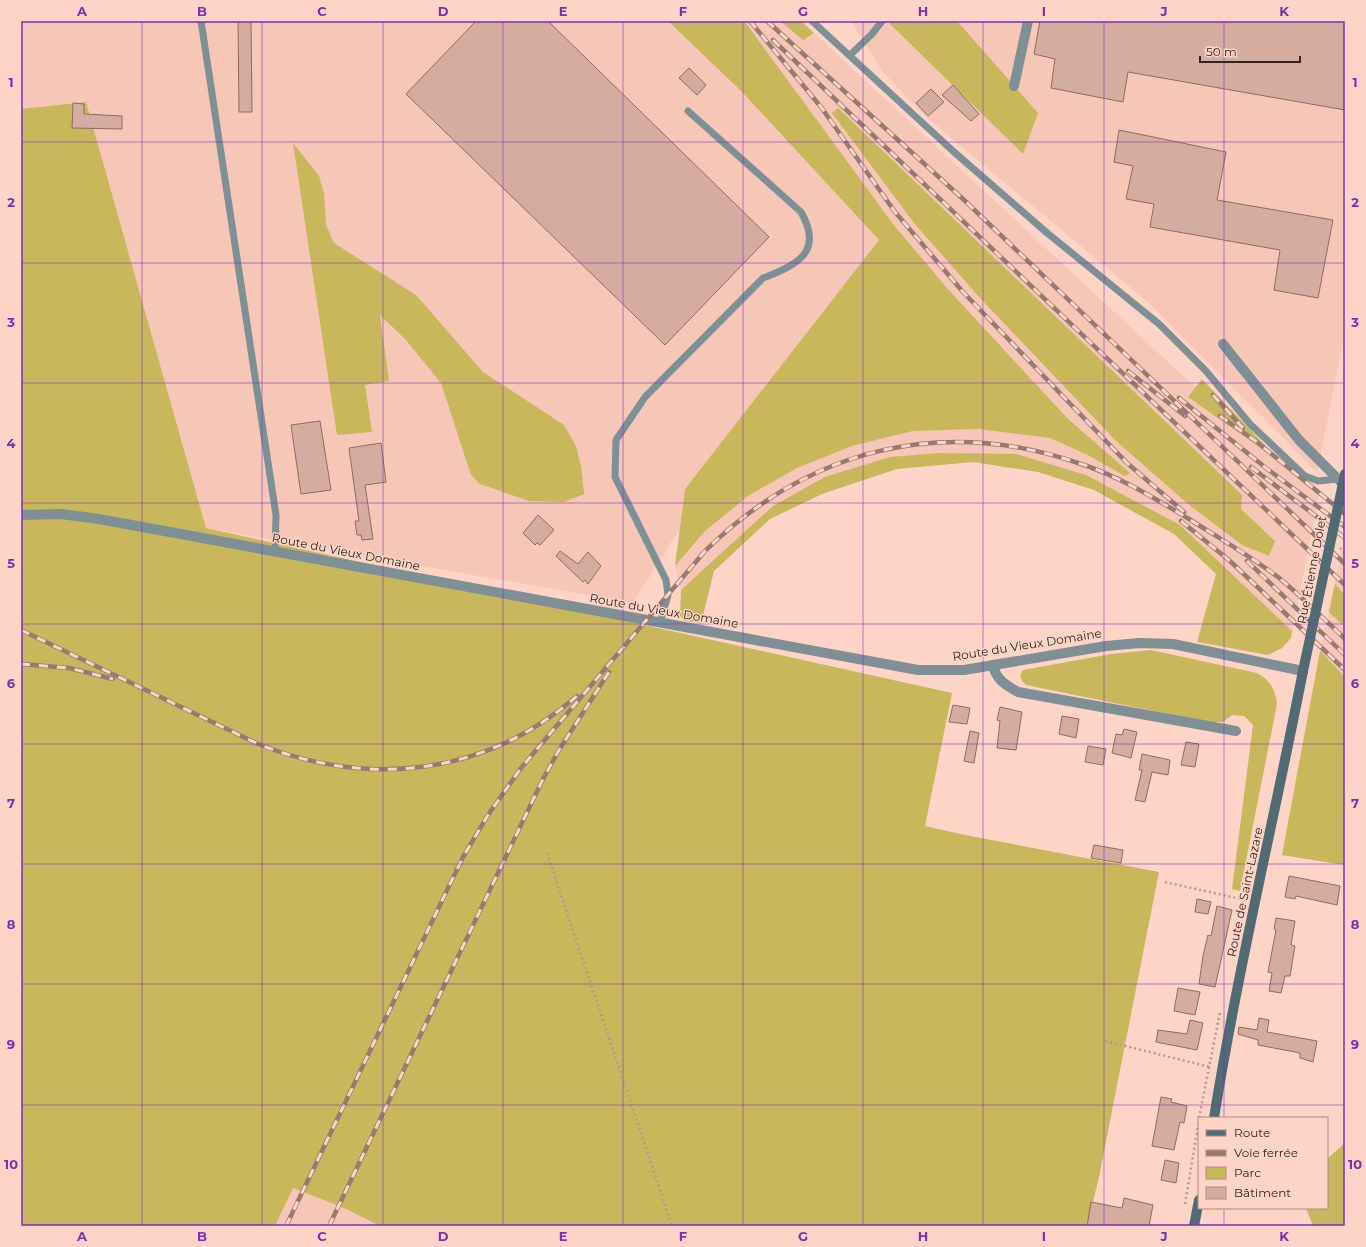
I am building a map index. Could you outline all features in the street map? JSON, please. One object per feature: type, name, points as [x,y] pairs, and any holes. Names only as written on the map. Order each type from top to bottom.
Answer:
[{"type":"main road","name":"Rue Étienne Dolet","points":[[1304,671],[1343,479]]},
{"type":"main road","name":"Route de Saint-Lazare","points":[[1214,1117],[1255,902],[1282,781],[1304,671]]},
{"type":"main road","points":[[1194,1226],[1198,1205]]},
{"type":"street","points":[[1014,86],[1028,21]]},
{"type":"street","points":[[1223,344],[1299,440],[1343,479]]},
{"type":"street","name":"Route du Vieux Domaine","points":[[21,515],[61,514],[92,518],[918,670],[964,670],[1106,646],[1139,643],[1173,644],[1304,671]]},
{"type":"street","points":[[993,666],[994,672],[1002,683],[1018,692],[1236,731]]},
{"type":"lane","points":[[201,21],[276,515],[275,552]]},
{"type":"lane","points":[[812,21],[960,158],[1046,232],[1159,324],[1206,371],[1250,424],[1305,476],[1318,481],[1343,479]]},
{"type":"lane","points":[[850,55],[872,34],[882,21]]},
{"type":"lane","points":[[660,623],[668,594],[666,580],[615,477],[616,440],[645,398],[762,278],[788,268],[801,259],[810,242],[808,224],[801,212],[688,110]]},
{"type":"path","points":[[547,853],[672,1226]]},
{"type":"path","points":[[1165,882],[1255,902]]},
{"type":"path","points":[[1105,1041],[1222,1070]]},
{"type":"path","points":[[1185,1206],[1198,1126]]},
{"type":"shaded area","points":[[21,21],[668,21],[742,92],[879,240],[685,489],[680,528],[633,603],[206,528],[86,102],[21,109]]},
{"type":"shaded area","points":[[729,21],[801,21],[1209,400],[1320,490],[1291,638],[1178,530],[1122,495],[1002,458],[864,467],[759,521],[682,594],[675,566],[705,531],[748,496],[797,468],[852,446],[913,431],[979,429],[1050,438],[940,286]]},
{"type":"shaded area","points":[[851,21],[1345,21],[1345,332],[1317,472],[1148,302],[926,117],[882,71]]},
{"type":"shaded area","points":[[1345,535],[1345,681],[1319,657]]},
{"type":"shaded area","points":[[293,1188],[344,1208],[380,1226],[275,1226]]},
{"type":"green space","points":[[668,21],[745,22],[893,224],[946,287],[1068,419],[1130,473],[1125,476],[1088,455],[1050,438],[979,429],[913,431],[852,446],[797,468],[748,496],[705,531],[675,566],[685,489],[879,240],[742,92]]},
{"type":"green space","points":[[780,21],[801,21],[814,33],[803,40]]},
{"type":"green space","points":[[887,21],[957,21],[1038,113],[1023,154]]},
{"type":"green space","points":[[86,102],[206,528],[952,693],[925,826],[1159,872],[1099,1177],[1087,1226],[380,1226],[344,1208],[293,1188],[275,1226],[21,1226],[21,109]]},
{"type":"green space","points":[[838,108],[1242,495],[1241,509],[1275,541],[1269,556],[1242,545],[1188,504],[1115,440],[981,299],[914,223],[832,113]]},
{"type":"green space","points":[[293,143],[319,176],[324,193],[326,225],[334,243],[416,295],[483,372],[564,425],[576,446],[581,466],[584,494],[564,502],[529,501],[480,484],[471,475],[441,383],[405,339],[380,315],[389,381],[365,385],[372,432],[337,435]]},
{"type":"green space","points":[[1202,379],[1282,463],[1188,397]]},
{"type":"green space","points":[[939,453],[1016,454],[1086,475],[1180,525],[1292,631],[1291,638],[1282,648],[1268,655],[1197,642],[1216,574],[1174,534],[1094,490],[1038,472],[973,462],[897,469],[822,494],[770,519],[714,571],[701,623],[684,621],[680,616],[681,590],[773,506],[825,477],[890,457]]},
{"type":"green space","points":[[1335,584],[1345,595],[1345,627],[1329,612]]},
{"type":"green space","points":[[1151,650],[1257,673],[1269,682],[1275,694],[1277,704],[1240,891],[1232,889],[1253,725],[1244,716],[1232,715],[1223,722],[1207,722],[1026,685],[1022,681],[1020,675],[1023,670],[1111,654]]},
{"type":"green space","points":[[1320,651],[1345,677],[1345,865],[1282,855]]},
{"type":"green space","points":[[1345,1143],[1345,1226],[1313,1226],[1306,1209],[1328,1209],[1328,1158]]},
{"type":"building","points":[[238,21],[251,21],[252,112],[239,112]]},
{"type":"building","points":[[476,21],[548,21],[769,237],[665,345],[406,94]]},
{"type":"building","points":[[1040,21],[1345,21],[1345,110],[1128,72],[1123,102],[1051,88],[1055,59],[1034,54]]},
{"type":"building","points":[[689,68],[706,85],[697,95],[679,78]]},
{"type":"building","points":[[953,85],[979,114],[971,121],[942,95]]},
{"type":"building","points":[[931,89],[944,102],[928,116],[916,103]]},
{"type":"building","points":[[73,103],[84,104],[84,114],[122,116],[122,129],[72,128]]},
{"type":"building","points":[[1119,130],[1226,152],[1217,200],[1333,220],[1318,298],[1274,290],[1280,250],[1150,227],[1154,204],[1126,199],[1133,166],[1114,162]]},
{"type":"building","points":[[320,421],[331,490],[301,494],[291,425]]},
{"type":"building","points":[[381,443],[386,482],[365,485],[373,539],[362,540],[361,535],[357,535],[355,521],[359,521],[349,448]]},
{"type":"building","points":[[538,515],[554,530],[540,545],[537,543],[535,545],[523,533]]},
{"type":"building","points":[[560,551],[578,564],[588,552],[601,566],[588,584],[585,580],[583,582],[556,556]]},
{"type":"building","points":[[953,705],[970,708],[967,724],[949,722]]},
{"type":"building","points":[[1000,707],[1022,712],[1016,750],[997,748],[1000,721],[997,720]]},
{"type":"building","points":[[1062,716],[1079,719],[1076,738],[1059,734]]},
{"type":"building","points":[[1124,729],[1137,732],[1131,758],[1112,753],[1116,734],[1122,735]]},
{"type":"building","points":[[970,731],[979,733],[974,763],[964,761]]},
{"type":"building","points":[[1186,742],[1199,744],[1195,767],[1181,765]]},
{"type":"building","points":[[1088,746],[1106,749],[1103,765],[1085,762]]},
{"type":"building","points":[[1142,754],[1170,760],[1168,775],[1152,772],[1145,802],[1135,800],[1142,770],[1139,770]]},
{"type":"building","points":[[1094,845],[1123,850],[1121,863],[1091,858]]},
{"type":"building","points":[[1289,876],[1340,886],[1337,905],[1296,896],[1295,899],[1285,897]]},
{"type":"building","points":[[1197,899],[1211,902],[1208,914],[1195,912]]},
{"type":"building","points":[[1217,906],[1232,910],[1215,987],[1199,984],[1203,956],[1208,935],[1211,936]]},
{"type":"building","points":[[1276,918],[1295,921],[1291,945],[1295,946],[1290,976],[1285,976],[1281,993],[1269,991],[1272,973],[1268,972],[1276,930],[1274,929]]},
{"type":"building","points":[[1178,988],[1200,992],[1195,1015],[1174,1011]]},
{"type":"building","points":[[1259,1018],[1269,1020],[1267,1032],[1317,1041],[1313,1062],[1300,1058],[1300,1053],[1258,1045],[1258,1040],[1238,1034],[1239,1027],[1257,1030]]},
{"type":"building","points":[[1190,1020],[1203,1023],[1197,1050],[1156,1042],[1158,1030],[1187,1034]]},
{"type":"building","points":[[1161,1097],[1172,1099],[1171,1102],[1187,1106],[1184,1123],[1180,1122],[1174,1150],[1152,1146]]},
{"type":"building","points":[[1165,1160],[1179,1163],[1176,1183],[1161,1180]]},
{"type":"building","points":[[1124,1198],[1153,1205],[1149,1226],[1087,1226],[1091,1202],[1122,1208]]},
{"type":"railway","points":[[750,21],[821,107],[895,212],[963,292],[1127,463],[1184,512]]},
{"type":"railway","points":[[767,21],[963,199],[1345,564]]},
{"type":"railway","points":[[773,40],[1345,585]]},
{"type":"railway","points":[[1128,371],[1185,416]]},
{"type":"railway","points":[[1213,395],[1243,428]]},
{"type":"railway","points":[[1179,398],[1266,468],[1345,527]]},
{"type":"railway","points":[[1220,416],[1257,442],[1345,514]]},
{"type":"railway","points":[[286,1226],[463,857],[488,815],[521,768],[705,551],[745,516],[788,488],[832,466],[879,451],[927,443],[976,443],[1027,449],[1078,463],[1107,474],[1189,519],[1245,554],[1278,577],[1345,639]]},
{"type":"railway","points":[[1251,467],[1345,538]]},
{"type":"railway","points":[[1181,521],[1230,561],[1345,670]]},
{"type":"railway","points":[[1247,561],[1345,655]]},
{"type":"railway","points":[[21,630],[258,744],[300,758],[342,766],[383,769],[425,766],[465,758],[504,743],[541,723],[577,696]]},
{"type":"railway","points":[[21,664],[69,668],[113,679]]},
{"type":"railway","points":[[329,1226],[543,779],[559,750],[609,672]]}]
